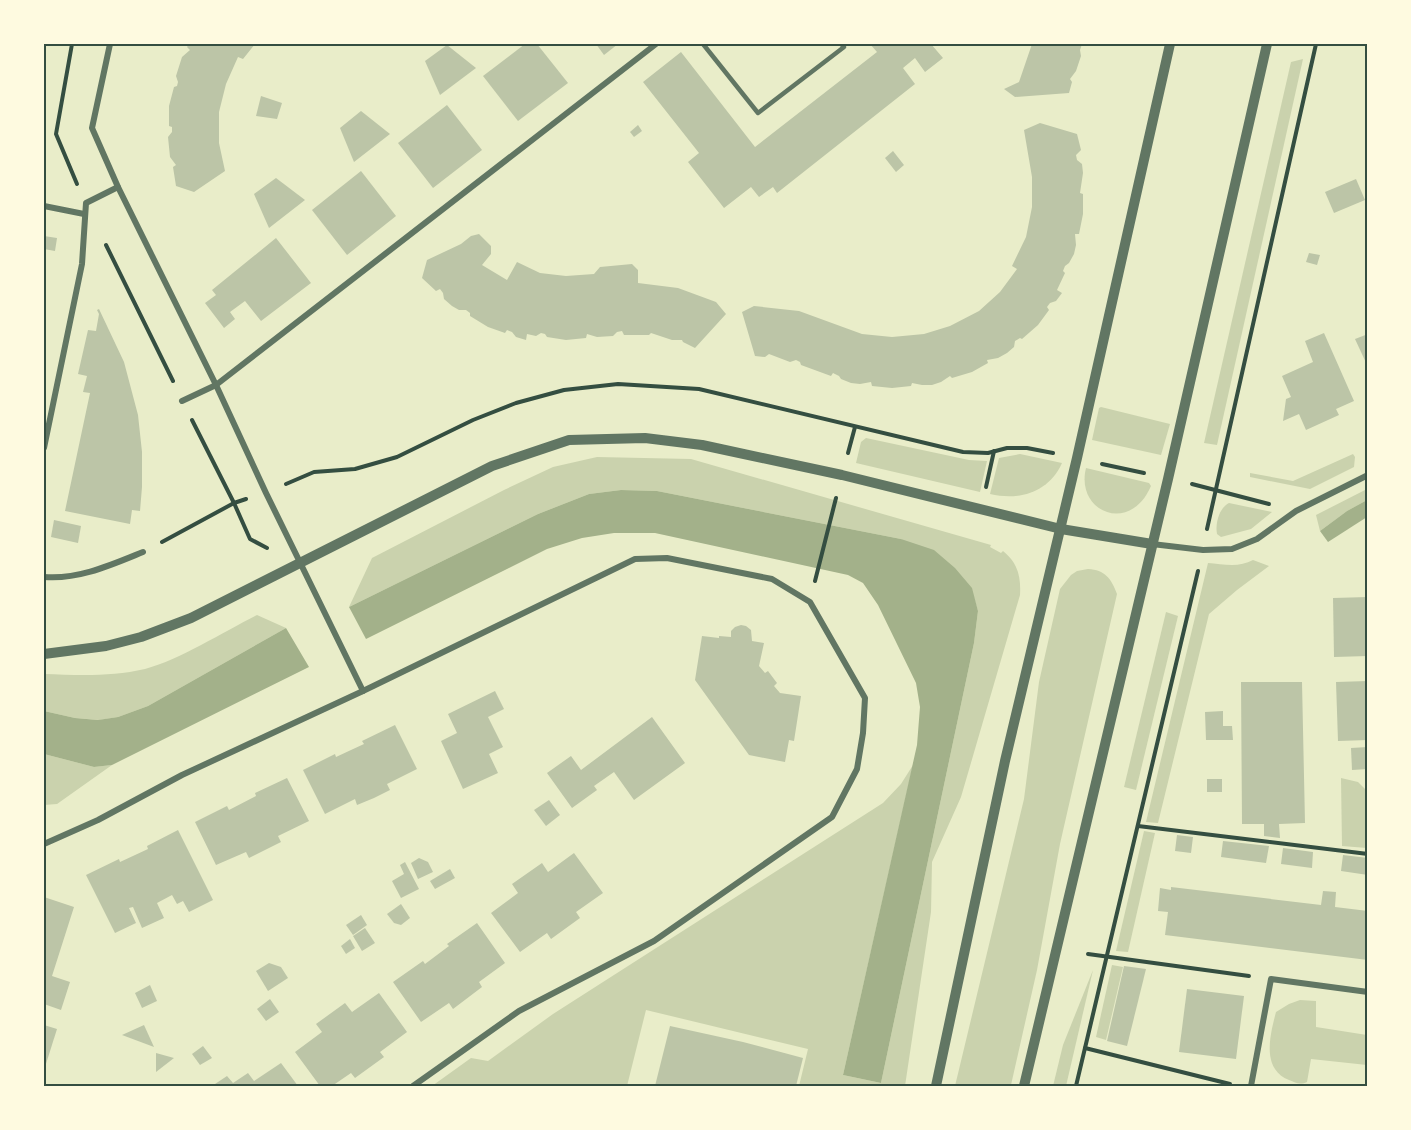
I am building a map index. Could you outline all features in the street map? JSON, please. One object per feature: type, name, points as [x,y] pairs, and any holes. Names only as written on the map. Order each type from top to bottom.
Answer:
[{"type":"street","points":[[110,44],[92,128],[118,187],[363,691]]},
{"type":"street","points":[[182,401],[216,385],[656,44]]},
{"type":"street","points":[[936,1086],[1005,760],[1061,529],[1170,44]]},
{"type":"street","points":[[1024,1086],[1267,44]]},
{"type":"street","points":[[44,448],[82,264],[86,203],[118,187]]},
{"type":"street","points":[[44,206],[84,214]]},
{"type":"street","points":[[44,654],[106,646],[141,638],[190,618],[492,466],[569,440],[645,438],[702,445],[842,475],[1061,529],[1203,550],[1232,549],[1257,539],[1296,511],[1368,475]]},
{"type":"street","points":[[44,577],[76,575],[107,567],[142,552]]},
{"type":"street","points":[[44,844],[98,820],[182,775],[363,691],[635,559],[668,558],[772,579],[810,602],[865,698],[863,733],[857,769],[832,818],[654,941],[519,1011],[413,1086]]},
{"type":"street","points":[[1251,1086],[1271,979],[1368,992]]},
{"type":"lane","points":[[703,44],[758,112],[844,47],[841,44]]},
{"type":"path","points":[[72,44],[56,134],[86,203],[250,539],[300,564]]},
{"type":"path","points":[[816,575],[833,510]]},
{"type":"path","points":[[1138,826],[1368,854]]},
{"type":"path","points":[[1088,954],[1271,979]]},
{"type":"path","points":[[1085,1048],[1241,1086]]},
{"type":"shaded area","points":[[1303,59],[1217,445],[1204,443],[1291,62]]},
{"type":"shaded area","points":[[1101,407],[1170,424],[1161,455],[1092,440]]},
{"type":"shaded area","points":[[866,438],[969,460],[987,461],[980,492],[856,463],[861,442]]},
{"type":"shaded area","points":[[1020,454],[1062,463],[1049,481],[1032,492],[1012,496],[990,494],[999,458]]},
{"type":"shaded area","points":[[1353,454],[1354,467],[1310,489],[1250,477],[1250,473],[1293,481]]},
{"type":"shaded area","points":[[597,457],[691,459],[991,545],[990,547],[1001,553],[1003,551],[1015,565],[1020,582],[1020,595],[961,797],[932,862],[931,912],[905,1086],[799,1086],[808,1049],[646,1010],[627,1086],[432,1086],[471,1058],[488,1061],[553,1014],[883,803],[901,784],[913,765],[843,1075],[881,1083],[974,643],[978,611],[971,588],[901,539],[657,491],[621,490],[589,494],[538,514],[349,607],[372,558],[553,467]]},
{"type":"shaded area","points":[[1086,468],[1149,483],[1151,486],[1142,501],[1130,510],[1118,513],[1106,512],[1096,506],[1089,496],[1085,483]]},
{"type":"shaded area","points":[[1367,489],[1367,500],[1347,511],[1320,531],[1316,515]]},
{"type":"shaded area","points":[[621,490],[657,491],[901,539],[934,550],[955,568],[972,588],[978,611],[974,643],[881,1083],[843,1075],[917,745],[920,707],[916,683],[878,605],[863,583],[848,575],[655,533],[614,533],[582,538],[547,549],[366,639],[349,607],[538,514],[589,494]]},
{"type":"shaded area","points":[[1367,500],[1367,517],[1328,542],[1320,531],[1347,511]]},
{"type":"shaded area","points":[[1229,503],[1272,512],[1251,529],[1221,537],[1217,534],[1217,521],[1220,512]]},
{"type":"shaded area","points":[[1253,560],[1269,566],[1209,614],[1158,823],[1146,822],[1208,563],[1237,565]]},
{"type":"shaded area","points":[[1088,569],[1099,571],[1107,576],[1117,594],[1060,844],[1037,970],[1011,1085],[955,1086],[1024,799],[1039,682],[1060,589],[1071,575]]},
{"type":"shaded area","points":[[1166,612],[1178,616],[1136,790],[1124,787]]},
{"type":"shaded area","points":[[257,615],[286,628],[148,706],[118,717],[99,720],[75,718],[44,711],[44,674],[107,674],[145,669],[187,652]]},
{"type":"shaded area","points":[[286,628],[309,667],[112,765],[94,767],[44,754],[44,711],[75,718],[98,720],[118,717],[148,706]]},
{"type":"shaded area","points":[[44,754],[94,767],[112,765],[57,804],[44,805]]},
{"type":"shaded area","points":[[1341,778],[1358,782],[1367,791],[1367,848],[1342,846]]},
{"type":"shaded area","points":[[1144,831],[1155,833],[1128,952],[1116,951]]},
{"type":"shaded area","points":[[1112,965],[1123,967],[1106,1040],[1096,1037]]},
{"type":"shaded area","points":[[1093,970],[1066,1086],[1053,1086],[1063,1045]]},
{"type":"shaded area","points":[[1300,1000],[1316,1001],[1316,1027],[1367,1035],[1367,1065],[1311,1059],[1307,1082],[1296,1083],[1280,1075],[1274,1068],[1270,1050],[1276,1012]]},
{"type":"building","points":[[189,44],[255,44],[243,59],[238,57],[226,84],[219,112],[219,143],[225,171],[194,192],[176,186],[173,167],[176,165],[170,157],[168,137],[172,132],[172,127],[169,126],[169,106],[174,87],[177,86],[176,76],[182,57],[190,50],[187,47]]},
{"type":"building","points":[[525,44],[537,44],[568,83],[518,121],[483,76]]},
{"type":"building","points":[[596,44],[618,44],[604,55]]},
{"type":"building","points":[[870,44],[931,44],[943,58],[925,72],[915,58],[903,68],[915,84],[777,193],[773,187],[759,197],[751,187],[724,208],[688,162],[699,153],[643,82],[681,52],[755,147],[877,52]]},
{"type":"building","points":[[1032,44],[1082,44],[1076,71],[1070,79],[1072,82],[1069,93],[1015,97],[1004,89],[1019,82]]},
{"type":"building","points":[[447,45],[476,68],[440,95],[425,61]]},
{"type":"building","points":[[261,96],[282,103],[277,119],[256,116]]},
{"type":"building","points":[[447,105],[482,150],[433,188],[398,143]]},
{"type":"building","points":[[361,111],[390,134],[354,162],[340,128]]},
{"type":"building","points":[[1040,123],[1077,134],[1081,150],[1076,155],[1077,160],[1082,164],[1083,173],[1080,193],[1083,194],[1083,214],[1079,234],[1075,234],[1074,254],[1065,266],[1063,271],[1065,273],[1057,290],[1062,293],[1047,307],[1049,310],[1038,325],[1022,339],[1015,341],[1014,347],[1007,353],[987,360],[988,363],[972,372],[952,378],[950,376],[932,385],[912,383],[911,386],[892,388],[872,386],[871,382],[851,383],[833,373],[831,376],[801,365],[796,360],[790,362],[769,354],[765,357],[755,356],[742,312],[754,306],[799,311],[862,334],[892,337],[924,334],[950,326],[979,311],[1000,292],[1017,269],[1012,266],[1026,237],[1032,207],[1032,177],[1024,130]]},
{"type":"building","points":[[638,125],[642,131],[634,137],[630,132]]},
{"type":"building","points":[[893,151],[904,165],[896,172],[885,158]]},
{"type":"building","points":[[361,171],[396,216],[347,255],[312,210]]},
{"type":"building","points":[[276,178],[305,200],[269,228],[254,194]]},
{"type":"building","points":[[1356,179],[1365,200],[1334,213],[1325,192]]},
{"type":"building","points":[[479,234],[491,246],[491,254],[482,265],[507,280],[517,262],[540,273],[566,276],[594,274],[600,267],[632,264],[638,270],[638,283],[678,288],[716,302],[726,314],[695,348],[682,340],[672,340],[651,333],[649,335],[624,335],[622,331],[613,336],[597,337],[587,334],[586,338],[566,340],[547,337],[541,333],[536,336],[527,334],[526,340],[516,337],[507,330],[505,333],[488,327],[470,316],[466,310],[459,310],[452,306],[444,299],[440,289],[436,291],[422,278],[427,260]]},
{"type":"building","points":[[44,236],[57,238],[55,251],[44,249]]},
{"type":"building","points":[[276,238],[311,283],[261,321],[245,301],[230,312],[235,319],[224,328],[205,303],[216,295],[212,290]]},
{"type":"building","points":[[1309,253],[1320,255],[1317,265],[1306,262]]},
{"type":"building","points":[[99,309],[124,362],[138,415],[142,452],[142,487],[140,511],[132,510],[130,524],[65,511],[90,393],[83,392],[87,376],[78,374],[88,330],[96,331],[99,314],[97,310]]},
{"type":"building","points":[[1324,333],[1354,401],[1336,409],[1339,415],[1306,430],[1299,414],[1283,421],[1286,399],[1291,397],[1282,376],[1313,362],[1305,341]]},
{"type":"building","points":[[1368,334],[1368,367],[1355,339]]},
{"type":"building","points":[[54,520],[81,526],[78,543],[51,537]]},
{"type":"building","points":[[1368,597],[1368,656],[1334,657],[1333,598]]},
{"type":"building","points":[[741,625],[751,630],[752,641],[764,643],[759,666],[765,673],[768,671],[777,683],[774,686],[780,693],[801,696],[794,741],[789,740],[785,762],[749,755],[695,680],[702,636],[731,637],[731,631]]},
{"type":"building","points":[[1368,681],[1368,740],[1338,741],[1336,682]]},
{"type":"building","points":[[1241,682],[1302,682],[1305,823],[1279,824],[1280,838],[1264,836],[1264,824],[1242,824]]},
{"type":"building","points":[[495,691],[504,709],[488,717],[503,747],[489,754],[498,773],[463,789],[441,741],[457,733],[448,714]]},
{"type":"building","points":[[1223,711],[1223,726],[1232,726],[1233,740],[1206,740],[1205,712]]},
{"type":"building","points":[[652,717],[685,763],[634,800],[614,772],[594,786],[597,790],[572,808],[547,773],[571,756],[581,770]]},
{"type":"building","points":[[395,725],[417,769],[387,784],[390,790],[374,798],[357,805],[355,799],[325,814],[303,770],[335,754],[336,757],[364,744],[362,741]]},
{"type":"building","points":[[1368,747],[1368,769],[1352,770],[1351,748]]},
{"type":"building","points":[[287,778],[309,821],[278,836],[281,842],[249,858],[246,852],[216,865],[195,822],[227,806],[229,810],[256,796],[255,793]]},
{"type":"building","points":[[1207,779],[1222,779],[1222,792],[1207,792]]},
{"type":"building","points":[[549,800],[560,815],[546,826],[534,810]]},
{"type":"building","points":[[178,830],[213,900],[189,912],[183,901],[177,904],[172,895],[157,903],[164,918],[142,928],[133,907],[129,908],[136,923],[115,933],[86,875],[119,859],[120,862],[148,849],[147,846]]},
{"type":"building","points":[[1177,835],[1193,837],[1191,853],[1175,851]]},
{"type":"building","points":[[1223,841],[1269,846],[1266,863],[1221,857]]},
{"type":"building","points":[[1283,848],[1313,852],[1312,868],[1281,864]]},
{"type":"building","points":[[574,853],[603,893],[576,912],[580,918],[551,939],[547,933],[520,952],[491,913],[518,893],[512,884],[542,863],[548,872]]},
{"type":"building","points":[[1343,855],[1368,858],[1368,875],[1341,871]]},
{"type":"building","points":[[419,858],[428,862],[433,872],[418,879],[411,863]]},
{"type":"building","points":[[405,862],[419,889],[401,898],[392,881],[404,874],[400,865]]},
{"type":"building","points":[[450,869],[455,878],[435,889],[430,881]]},
{"type":"building","points":[[1171,887],[1321,905],[1323,891],[1336,892],[1335,907],[1368,911],[1368,960],[1165,935],[1168,912],[1158,911],[1160,888],[1171,890]]},
{"type":"building","points":[[44,897],[74,907],[52,976],[70,982],[61,1010],[44,1004]]},
{"type":"building","points":[[401,904],[410,918],[401,925],[394,923],[387,914]]},
{"type":"building","points":[[361,915],[367,925],[353,935],[346,925]]},
{"type":"building","points":[[477,923],[505,963],[479,982],[482,987],[453,1009],[449,1003],[421,1022],[393,982],[423,961],[425,964],[449,946],[447,944]]},
{"type":"building","points":[[365,928],[375,943],[362,951],[353,936]]},
{"type":"building","points":[[350,939],[355,948],[346,954],[341,946]]},
{"type":"building","points":[[269,963],[281,967],[288,978],[268,991],[256,971]]},
{"type":"building","points":[[1124,966],[1146,969],[1127,1046],[1107,1041]]},
{"type":"building","points":[[150,985],[157,1001],[142,1008],[135,993]]},
{"type":"building","points":[[1187,989],[1244,996],[1236,1059],[1179,1052]]},
{"type":"building","points":[[379,993],[407,1032],[380,1052],[384,1057],[355,1078],[351,1073],[332,1086],[320,1086],[295,1052],[322,1032],[316,1024],[345,1003],[352,1012]]},
{"type":"building","points":[[270,999],[279,1012],[266,1021],[257,1009]]},
{"type":"building","points":[[44,1025],[57,1029],[45,1067],[44,1067]]},
{"type":"building","points":[[144,1025],[154,1047],[122,1035]]},
{"type":"building","points":[[670,1026],[803,1058],[796,1086],[655,1086]]},
{"type":"building","points":[[203,1046],[212,1058],[200,1065],[192,1054]]},
{"type":"building","points":[[156,1053],[174,1058],[156,1072]]},
{"type":"building","points":[[281,1063],[298,1086],[212,1086],[227,1076],[233,1083],[248,1073],[254,1081]]}]
